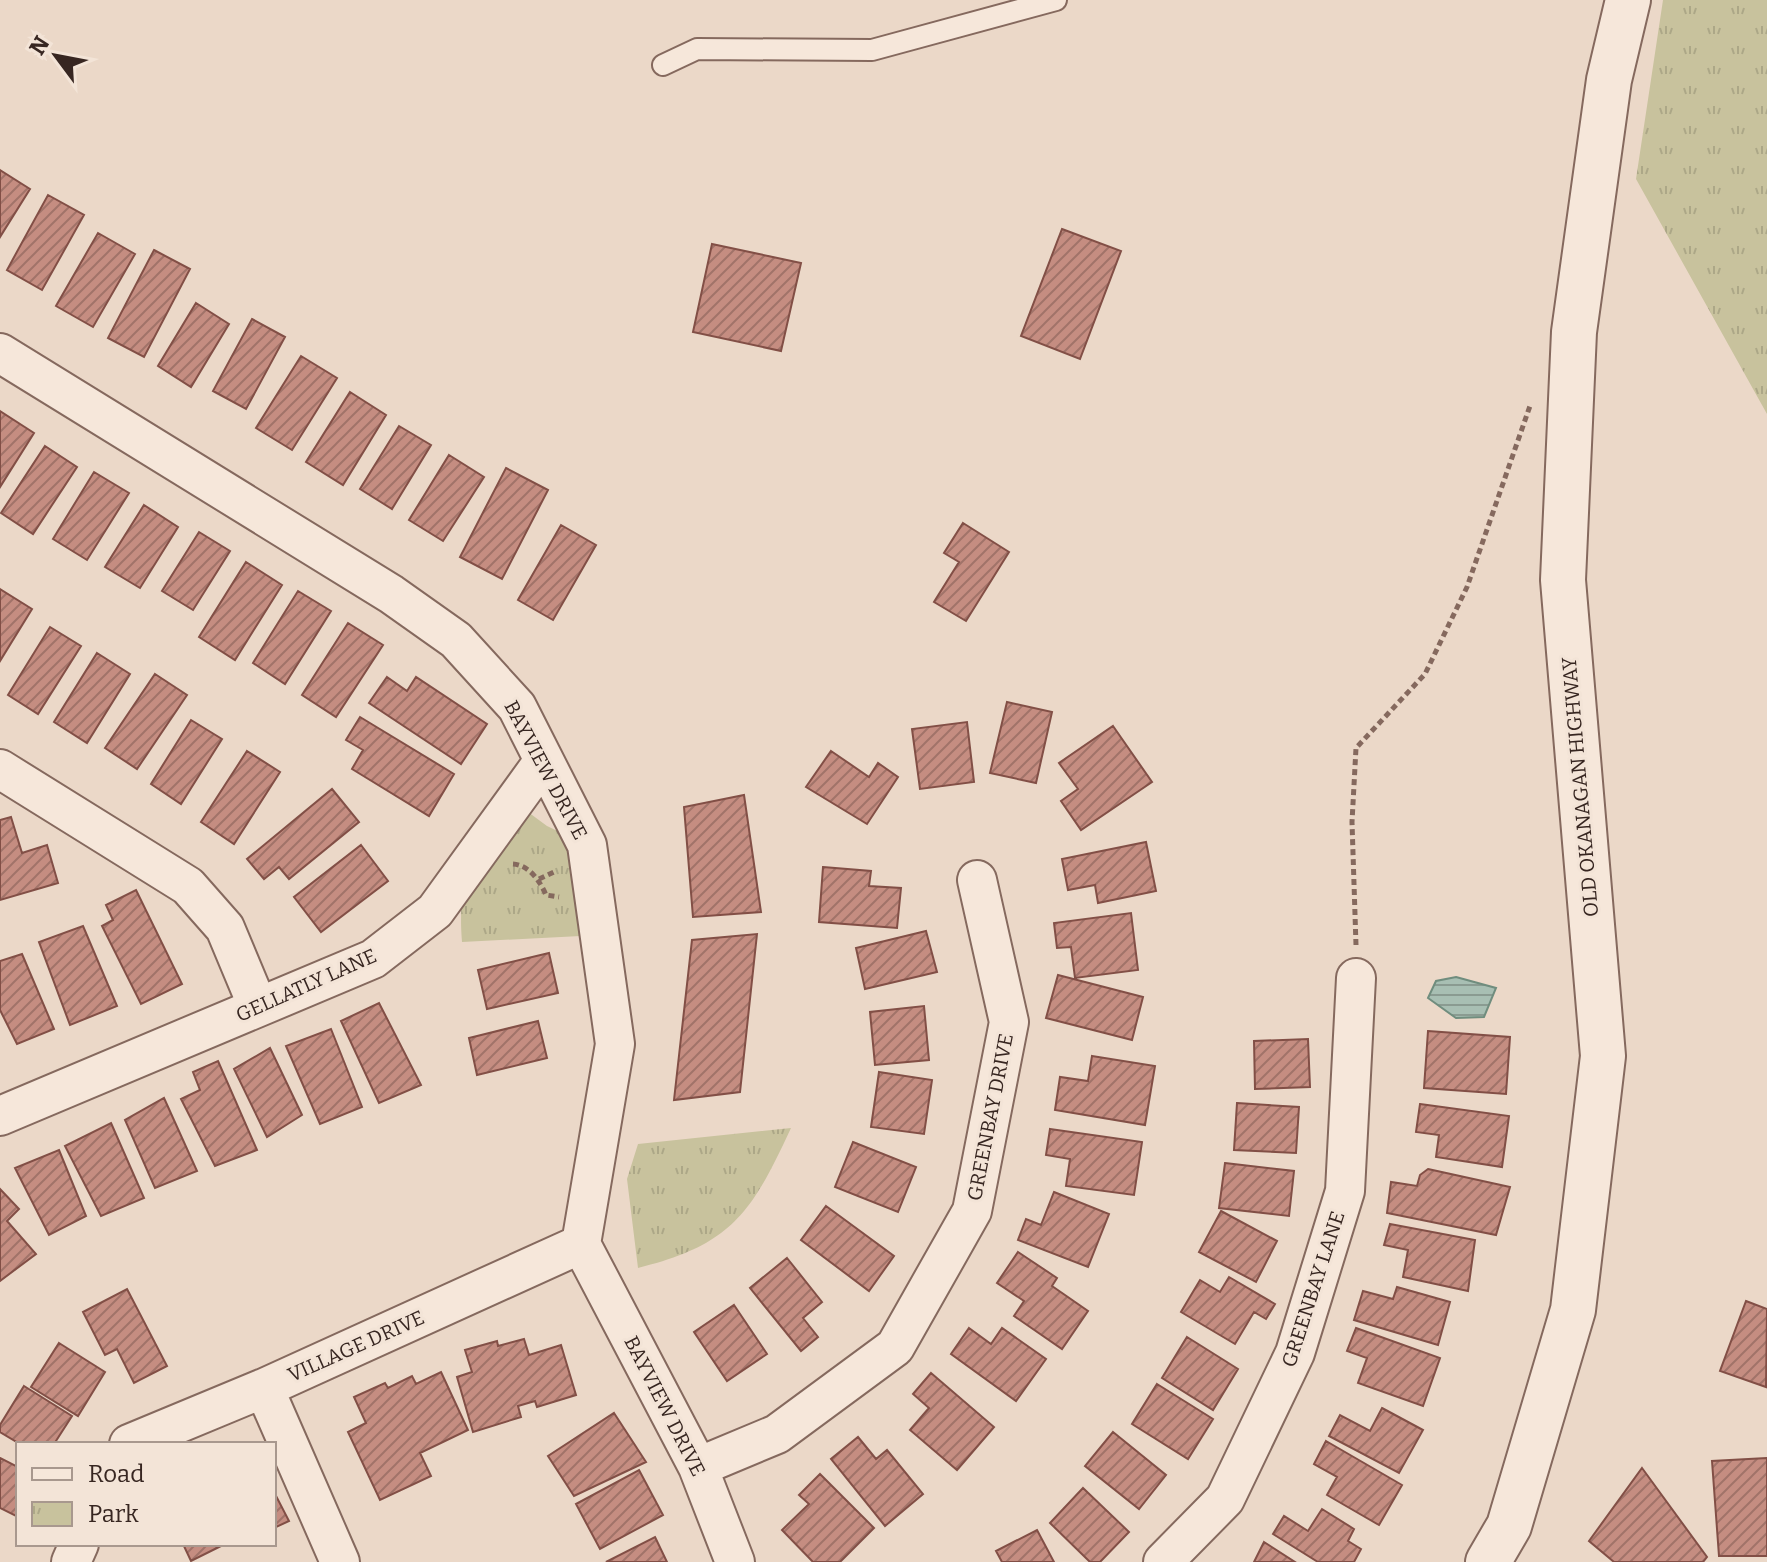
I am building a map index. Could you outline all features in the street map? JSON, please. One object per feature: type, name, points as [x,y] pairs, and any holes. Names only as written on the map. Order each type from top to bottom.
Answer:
[{"type":"street","name":"OLD OKANAGAN HIGHWAY","points":[[1488,1562],[1509,1526],[1573,1310],[1603,1056],[1563,580],[1574,332],[1609,80],[1628,0]]},
{"type":"street","name":"BAYVIEW DRIVE","points":[[0,353],[391,594],[456,640],[517,707],[587,845],[615,1044],[581,1244],[698,1467],[735,1562]]},
{"type":"street","name":"GELLATLY LANE","points":[[0,1116],[373,959],[435,911],[543,762]]},
{"type":"street","points":[[0,769],[188,886],[225,928],[258,1007]]},
{"type":"street","name":"GREENBAY DRIVE","points":[[698,1467],[777,1434],[895,1347],[972,1211],[1009,1022],[977,880]]},
{"type":"street","name":"GREENBAY LANE","points":[[1163,1562],[1225,1499],[1295,1353],[1345,1191],[1356,978]]},
{"type":"street","name":"VILLAGE DRIVE","points":[[134,1442],[264,1388],[581,1244]]},
{"type":"street","points":[[264,1388],[340,1562]]},
{"type":"lane","points":[[663,65],[697,49],[872,50],[1056,0]]},
{"type":"path","points":[[1356,978],[1352,822],[1356,748],[1425,674],[1467,587],[1533,398]]},
{"type":"path","points":[[472,864],[519,864],[539,879],[546,895],[565,898],[594,892]]},
{"type":"green space","points":[[1663,0],[1767,0],[1767,414],[1636,179]]},
{"type":"green space","points":[[528,812],[547,826],[587,845],[600,935],[462,942],[463,897],[474,867]]},
{"type":"green space","points":[[791,1128],[764,1182],[735,1221],[696,1248],[638,1268],[627,1179],[638,1144]]},
{"type":"shaded area","points":[[1456,977],[1496,988],[1484,1017],[1456,1018],[1428,998],[1436,981]]},
{"type":"building","points":[[0,170],[30,189],[0,237]]},
{"type":"building","points":[[48,195],[84,215],[42,290],[7,270]]},
{"type":"building","points":[[1062,229],[1121,251],[1080,359],[1021,336]]},
{"type":"building","points":[[98,233],[135,254],[93,327],[56,306]]},
{"type":"building","points":[[712,244],[801,263],[781,351],[693,332]]},
{"type":"building","points":[[154,250],[190,269],[144,357],[108,338]]},
{"type":"building","points":[[196,303],[229,324],[191,387],[158,366]]},
{"type":"building","points":[[252,319],[285,337],[246,409],[213,391]]},
{"type":"building","points":[[301,356],[337,378],[292,450],[256,428]]},
{"type":"building","points":[[350,392],[386,415],[343,485],[306,462]]},
{"type":"building","points":[[0,411],[34,433],[0,487]]},
{"type":"building","points":[[399,426],[431,445],[392,509],[360,489]]},
{"type":"building","points":[[45,446],[77,467],[33,534],[1,513]]},
{"type":"building","points":[[449,455],[484,477],[443,541],[409,520]]},
{"type":"building","points":[[506,468],[548,490],[502,579],[460,557]]},
{"type":"building","points":[[94,472],[129,493],[87,560],[53,539]]},
{"type":"building","points":[[144,505],[178,527],[140,588],[105,567]]},
{"type":"building","points":[[963,523],[1009,552],[966,621],[934,602],[959,562],[944,553]]},
{"type":"building","points":[[561,525],[596,545],[553,620],[518,600]]},
{"type":"building","points":[[199,532],[230,551],[193,610],[162,591]]},
{"type":"building","points":[[246,562],[282,585],[235,660],[199,637]]},
{"type":"building","points":[[0,589],[32,609],[0,661]]},
{"type":"building","points":[[298,591],[331,611],[285,684],[253,663]]},
{"type":"building","points":[[348,623],[383,645],[336,717],[302,695]]},
{"type":"building","points":[[50,627],[81,646],[38,714],[8,695]]},
{"type":"building","points":[[97,653],[130,674],[87,743],[54,722]]},
{"type":"building","points":[[155,674],[187,695],[137,769],[105,748]]},
{"type":"building","points":[[387,677],[407,691],[416,677],[487,724],[461,764],[369,703]]},
{"type":"building","points":[[1007,702],[1052,712],[1036,783],[990,773]]},
{"type":"building","points":[[360,717],[454,774],[429,816],[352,769],[363,750],[346,740]]},
{"type":"building","points":[[191,720],[222,739],[181,804],[151,784]]},
{"type":"building","points":[[967,722],[974,782],[920,789],[912,729]]},
{"type":"building","points":[[1113,726],[1152,782],[1081,830],[1061,801],[1078,789],[1059,763]]},
{"type":"building","points":[[247,751],[280,772],[234,844],[201,822]]},
{"type":"building","points":[[831,751],[869,777],[878,763],[898,777],[867,824],[806,787]]},
{"type":"building","points":[[332,789],[359,822],[289,879],[279,867],[264,879],[247,859]]},
{"type":"building","points":[[744,795],[761,912],[693,917],[684,807]]},
{"type":"building","points":[[11,817],[22,853],[47,845],[58,883],[0,900],[0,820]]},
{"type":"building","points":[[1146,842],[1156,891],[1098,903],[1095,885],[1068,890],[1062,859]]},
{"type":"building","points":[[361,845],[388,881],[321,932],[294,897]]},
{"type":"building","points":[[823,867],[871,871],[869,886],[901,888],[897,928],[819,922]]},
{"type":"building","points":[[136,890],[182,984],[141,1004],[102,926],[113,920],[106,905]]},
{"type":"building","points":[[1131,913],[1138,970],[1075,978],[1071,947],[1057,948],[1054,923]]},
{"type":"building","points":[[83,926],[117,1006],[70,1025],[39,942]]},
{"type":"building","points":[[926,931],[937,972],[865,989],[856,948]]},
{"type":"building","points":[[757,934],[740,1092],[674,1100],[692,940]]},
{"type":"building","points":[[549,953],[558,993],[487,1009],[478,970]]},
{"type":"building","points":[[22,954],[54,1029],[17,1044],[0,1010],[0,961]]},
{"type":"building","points":[[1058,975],[1143,997],[1132,1040],[1046,1018]]},
{"type":"building","points":[[379,1003],[421,1085],[379,1103],[341,1021]]},
{"type":"building","points":[[924,1006],[929,1060],[875,1065],[870,1012]]},
{"type":"building","points":[[538,1021],[547,1058],[477,1075],[469,1038]]},
{"type":"building","points":[[331,1029],[362,1107],[320,1124],[286,1046]]},
{"type":"building","points":[[1428,1031],[1510,1037],[1506,1094],[1424,1088]]},
{"type":"building","points":[[1308,1039],[1310,1087],[1255,1089],[1254,1041]]},
{"type":"building","points":[[270,1048],[302,1115],[267,1137],[234,1069]]},
{"type":"building","points":[[1092,1056],[1155,1066],[1145,1125],[1055,1110],[1060,1077],[1088,1081]]},
{"type":"building","points":[[218,1061],[257,1150],[215,1166],[181,1099],[200,1090],[193,1072]]},
{"type":"building","points":[[879,1072],[932,1080],[924,1134],[871,1127]]},
{"type":"building","points":[[164,1098],[197,1171],[155,1188],[125,1120]]},
{"type":"building","points":[[1237,1103],[1299,1107],[1296,1153],[1234,1150]]},
{"type":"building","points":[[1420,1104],[1509,1116],[1502,1167],[1436,1157],[1439,1135],[1416,1132]]},
{"type":"building","points":[[111,1123],[144,1198],[101,1216],[65,1146]]},
{"type":"building","points":[[1050,1129],[1142,1142],[1134,1195],[1066,1186],[1070,1159],[1046,1155]]},
{"type":"building","points":[[853,1142],[916,1167],[898,1212],[835,1187]]},
{"type":"building","points":[[59,1150],[86,1216],[49,1235],[15,1168]]},
{"type":"building","points":[[1225,1163],[1294,1171],[1289,1216],[1219,1208]]},
{"type":"building","points":[[1428,1169],[1510,1187],[1496,1235],[1387,1213],[1391,1182],[1417,1186],[1420,1175]]},
{"type":"building","points":[[0,1189],[19,1209],[7,1221],[36,1254],[0,1281]]},
{"type":"building","points":[[1054,1192],[1109,1214],[1088,1267],[1018,1240],[1026,1219],[1041,1225]]},
{"type":"building","points":[[826,1206],[894,1256],[869,1291],[801,1240]]},
{"type":"building","points":[[1221,1211],[1277,1241],[1256,1282],[1199,1252]]},
{"type":"building","points":[[1390,1224],[1475,1240],[1468,1291],[1403,1277],[1408,1250],[1384,1245]]},
{"type":"building","points":[[1018,1252],[1057,1278],[1052,1286],[1088,1311],[1062,1349],[1014,1316],[1024,1301],[997,1283]]},
{"type":"building","points":[[787,1258],[822,1302],[803,1318],[818,1337],[801,1351],[750,1288]]},
{"type":"building","points":[[1229,1277],[1275,1304],[1266,1319],[1254,1312],[1235,1344],[1181,1312],[1200,1280],[1220,1292]]},
{"type":"building","points":[[1397,1287],[1450,1302],[1438,1345],[1354,1320],[1363,1291],[1393,1299]]},
{"type":"building","points":[[127,1289],[167,1366],[134,1383],[117,1349],[105,1355],[83,1312]]},
{"type":"building","points":[[1746,1301],[1767,1309],[1766,1387],[1720,1371]]},
{"type":"building","points":[[734,1305],[767,1354],[727,1381],[694,1332]]},
{"type":"building","points":[[969,1328],[991,1344],[1002,1328],[1046,1359],[1016,1401],[951,1354]]},
{"type":"building","points":[[1356,1328],[1440,1358],[1423,1406],[1358,1383],[1367,1358],[1347,1351]]},
{"type":"building","points":[[1187,1337],[1238,1369],[1213,1410],[1162,1378]]},
{"type":"building","points":[[524,1339],[529,1355],[561,1345],[576,1395],[537,1407],[535,1401],[518,1406],[521,1417],[473,1432],[457,1377],[472,1372],[465,1350],[497,1341],[498,1346]]},
{"type":"building","points":[[59,1343],[105,1372],[78,1416],[31,1387]]},
{"type":"building","points":[[441,1372],[468,1430],[420,1453],[431,1476],[380,1500],[348,1432],[366,1423],[354,1397],[385,1383],[388,1388],[412,1376],[416,1384]]},
{"type":"building","points":[[931,1373],[994,1427],[957,1470],[910,1430],[929,1408],[913,1394]]},
{"type":"building","points":[[1157,1384],[1213,1419],[1188,1459],[1132,1424]]},
{"type":"building","points":[[24,1386],[72,1416],[55,1442],[17,1442],[0,1432],[0,1425]]},
{"type":"building","points":[[1382,1408],[1423,1430],[1399,1473],[1329,1436],[1340,1415],[1370,1431]]},
{"type":"building","points":[[614,1413],[646,1462],[574,1496],[548,1456]]},
{"type":"building","points":[[1113,1432],[1166,1475],[1139,1509],[1085,1466]]},
{"type":"building","points":[[858,1437],[876,1459],[887,1450],[923,1494],[885,1526],[831,1459]]},
{"type":"building","points":[[1326,1441],[1402,1485],[1379,1525],[1327,1495],[1337,1477],[1314,1464]]},
{"type":"building","points":[[0,1458],[16,1466],[16,1516],[0,1508]]},
{"type":"building","points":[[1767,1458],[1767,1556],[1719,1556],[1712,1461]]},
{"type":"building","points":[[1642,1468],[1707,1557],[1703,1562],[1614,1562],[1589,1541]]},
{"type":"building","points":[[639,1470],[663,1515],[600,1549],[576,1504]]},
{"type":"building","points":[[820,1474],[874,1528],[840,1562],[813,1562],[782,1530],[809,1504],[799,1495]]},
{"type":"building","points":[[1083,1488],[1129,1532],[1100,1562],[1090,1562],[1050,1523]]},
{"type":"building","points":[[276,1496],[289,1521],[276,1527]]},
{"type":"building","points":[[1322,1509],[1354,1529],[1348,1541],[1361,1549],[1354,1562],[1318,1562],[1273,1534],[1284,1516],[1308,1531]]},
{"type":"building","points":[[1037,1530],[1054,1562],[1002,1562],[996,1551]]},
{"type":"building","points":[[655,1537],[667,1562],[606,1562]]},
{"type":"building","points":[[1264,1542],[1295,1562],[1254,1562]]},
{"type":"building","points":[[184,1546],[221,1546],[191,1561]]}]
